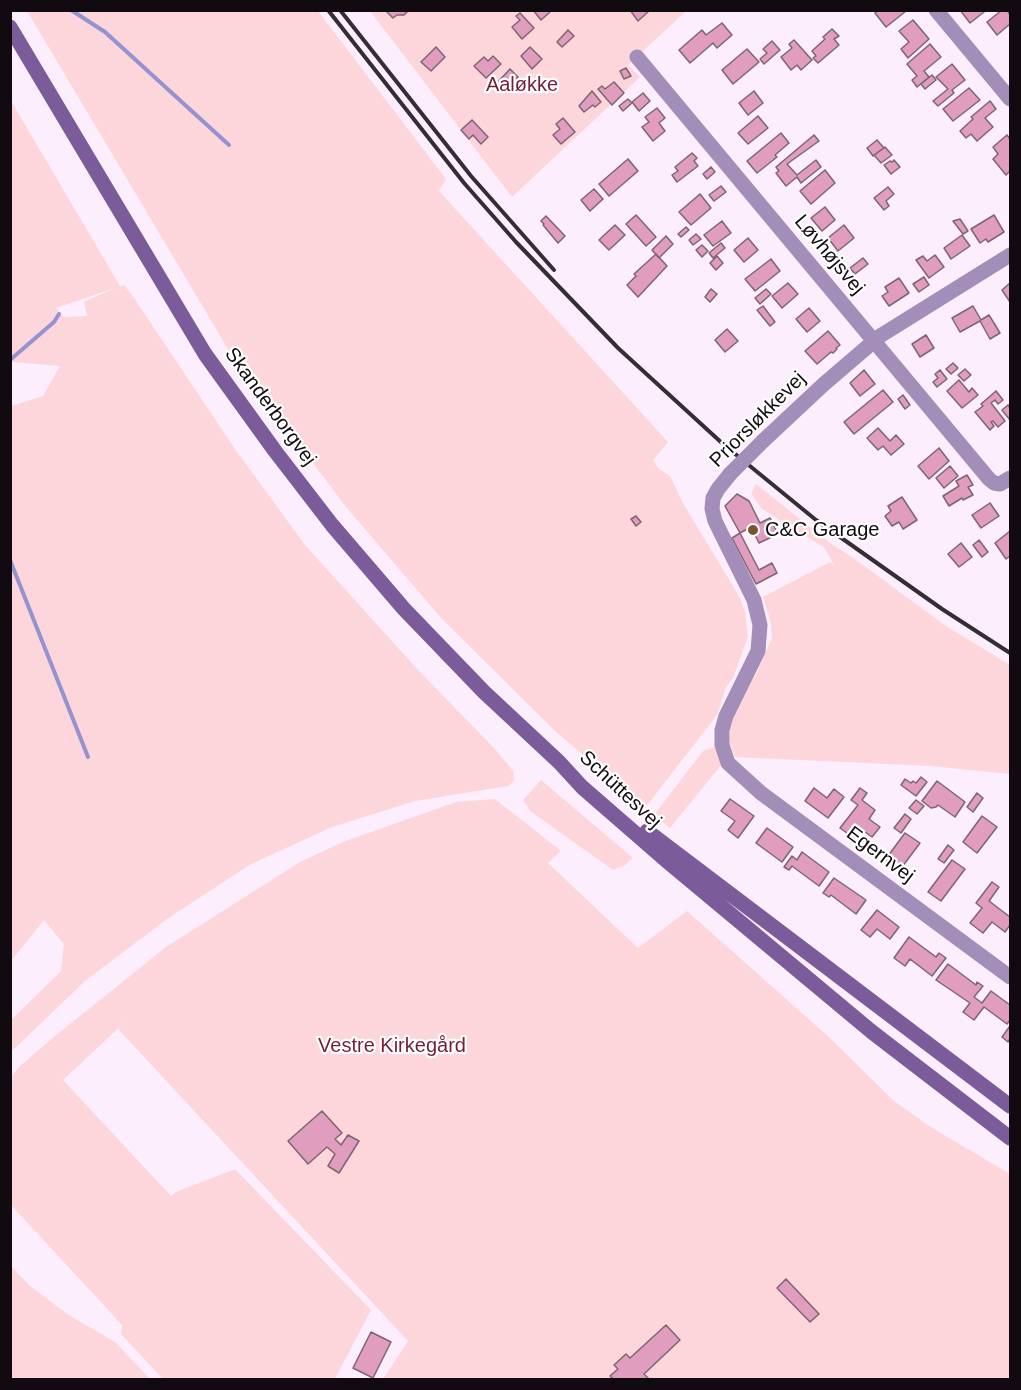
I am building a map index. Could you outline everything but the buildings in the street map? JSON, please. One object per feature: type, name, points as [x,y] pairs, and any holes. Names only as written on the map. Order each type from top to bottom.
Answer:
[{"type":"main road","name":"Skanderborgvej","points":[[10,27],[205,354],[274,451],[332,525],[404,609],[484,692],[559,762]]},
{"type":"main road","name":"Schüttesvej","points":[[559,762],[1011,1106]]},
{"type":"main road","name":"Schüttesvej","points":[[559,762],[582,787],[659,854],[863,1024],[1010,1137]]},
{"type":"street","points":[[936,10],[1011,99]]},
{"type":"street","name":"Løvhøjsvej","points":[[637,57],[989,479],[1000,484],[1011,478]]},
{"type":"street","name":"Priorsløkkevej","points":[[728,763],[722,745],[722,730],[726,716],[758,651],[760,625],[754,600],[715,521],[712,509],[713,498],[718,489],[730,474],[799,406],[873,342],[1011,255]]},
{"type":"street","name":"Egernvej","points":[[728,763],[770,800],[1010,976]]},
{"type":"green space","points":[[27,11],[318,11],[446,179],[439,191],[668,442],[653,460],[658,468],[670,476],[684,505],[739,596],[745,612],[748,637],[733,678],[726,687],[717,715],[645,808],[554,730],[442,619],[346,507],[231,354]]},
{"type":"green space","name":"Aaløkke","points":[[370,11],[686,11],[628,65],[640,77],[512,197]]},
{"type":"green space","points":[[10,99],[120,286],[124,285],[132,295],[235,449],[305,545],[419,671],[495,749],[513,771],[514,781],[508,786],[415,801],[332,827],[251,864],[167,919],[85,981],[11,1052],[11,1020],[61,971],[64,944],[44,920],[11,961],[11,406],[43,396],[60,366],[11,362]],"holes":[[[115,288],[84,302],[87,316],[64,317],[56,308]]]},
{"type":"green space","points":[[756,484],[829,542],[946,626],[1010,665],[1010,774],[930,766],[735,757],[730,744],[730,728],[738,705],[758,670],[772,638],[771,623],[763,597],[830,562],[834,565],[825,548],[762,509],[751,494]]},
{"type":"green space","points":[[715,747],[722,764],[670,828],[654,815],[703,751]]},
{"type":"green space","points":[[541,780],[633,858],[625,865],[613,870],[530,811],[523,800]]},
{"type":"green space","name":"Vestre Kirkegård","points":[[495,799],[561,851],[548,863],[638,948],[687,911],[831,1039],[894,1101],[929,1126],[1010,1174],[1010,1379],[383,1379],[408,1341],[118,1029],[126,1021],[63,1080],[171,1196],[235,1169],[371,1310],[335,1379],[163,1379],[121,1334],[122,1325],[11,1205],[11,1077],[20,1066],[55,1036],[166,947],[300,862],[343,842],[456,802]]},
{"type":"green space","points":[[11,1266],[29,1285],[67,1314],[115,1342],[150,1379],[11,1379]]},
{"type":"waterway","points":[[71,10],[105,32],[229,145]]},
{"type":"waterway","points":[[10,360],[54,322],[59,314]]},
{"type":"waterway","points":[[10,560],[88,757]]},
{"type":"railway","points":[[328,10],[464,183],[516,242],[618,348],[723,444],[816,520],[942,609],[1010,653]]},
{"type":"railway","points":[[340,10],[471,176],[554,270]]},
{"type":"place","name":"C&C Garage","points":[[753,530]]}]
